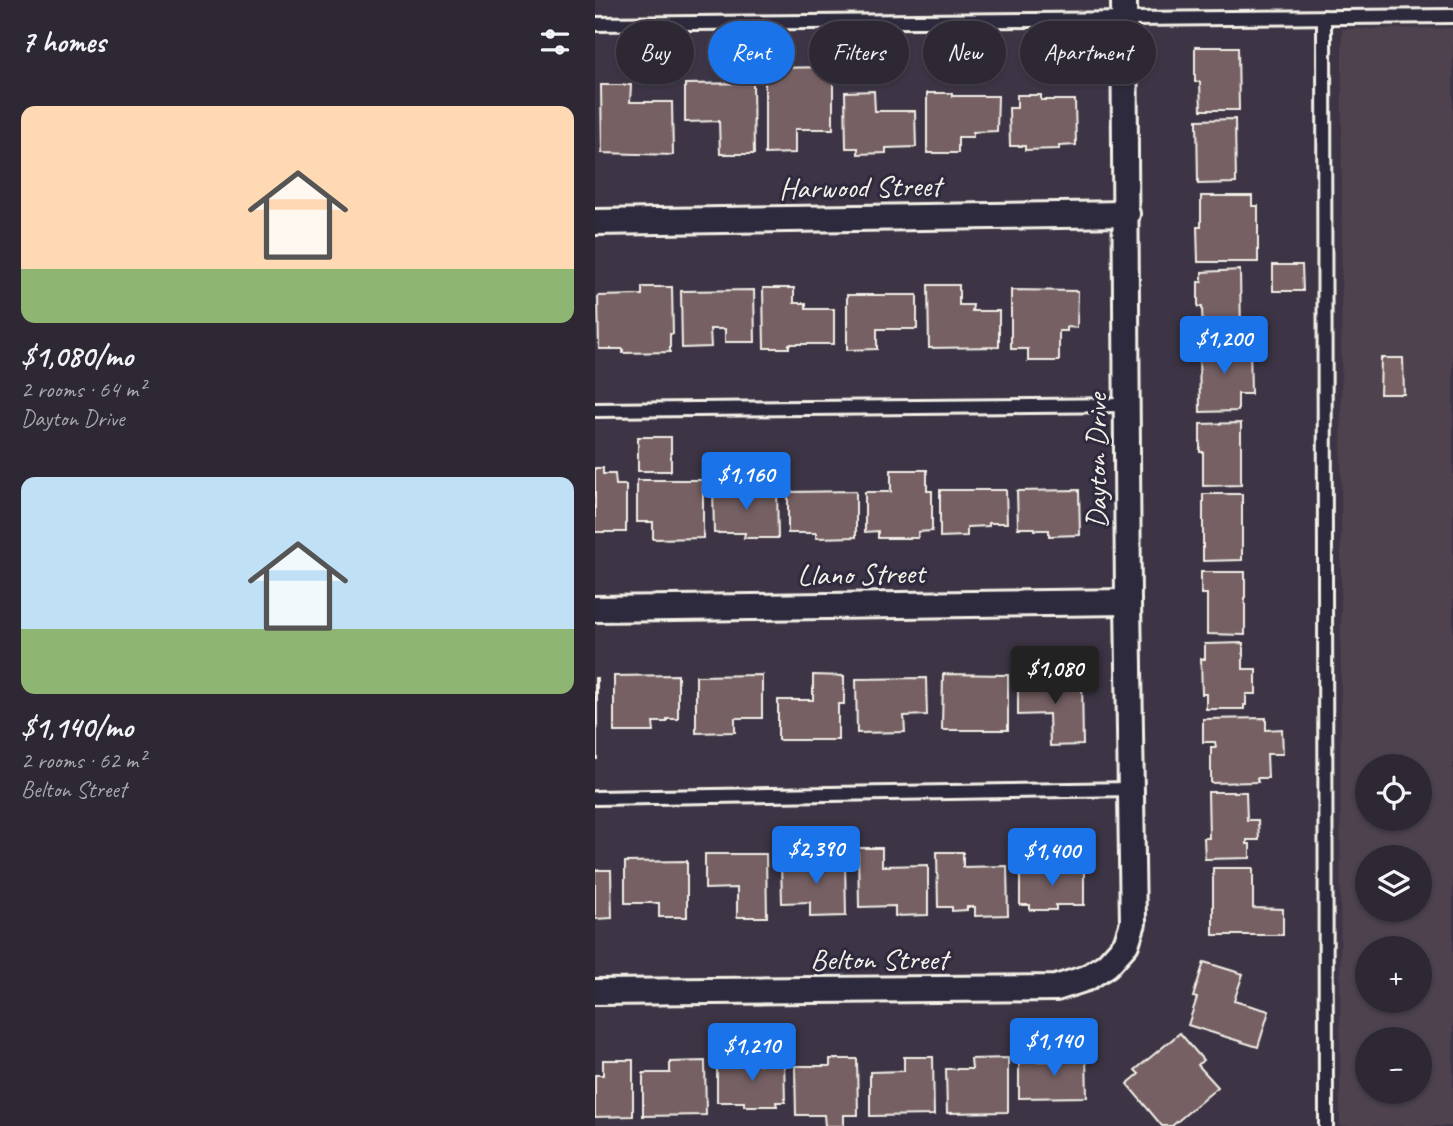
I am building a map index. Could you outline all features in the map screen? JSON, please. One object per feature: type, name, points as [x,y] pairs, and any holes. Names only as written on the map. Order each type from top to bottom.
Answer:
[{"type":"street","name":"Dayton Drive","points":[[1124,9],[1133,923]]},
{"type":"street","name":"Harwood Street","points":[[595,222],[1127,214]]},
{"type":"street","name":"Llano Street","points":[[595,609],[1128,602]]},
{"type":"street","name":"Belton Street","points":[[595,992],[1056,988],[1087,978],[1107,965],[1126,944],[1133,923]]},
{"type":"lane","points":[[595,24],[1124,9],[1324,16],[1453,16]]},
{"type":"lane","points":[[1324,16],[1326,1126]]},
{"type":"lane","points":[[595,410],[1128,405]]},
{"type":"lane","points":[[595,798],[1132,789]]},
{"type":"shaded area","points":[[1453,28],[1453,1126],[1340,1126],[1342,29]]},
{"type":"building","points":[[1195,47],[1238,47],[1239,110],[1201,110],[1200,82],[1195,82]]},
{"type":"building","points":[[809,67],[809,84],[833,84],[833,129],[795,129],[795,153],[765,154],[765,84],[795,84],[795,68]]},
{"type":"building","points":[[685,84],[753,84],[754,154],[720,154],[719,121],[685,122]]},
{"type":"building","points":[[601,85],[631,85],[630,102],[672,102],[673,155],[602,153]]},
{"type":"building","points":[[874,91],[875,111],[915,111],[916,147],[886,148],[886,153],[858,154],[858,148],[846,148],[845,92]]},
{"type":"building","points":[[927,93],[998,96],[997,131],[973,132],[973,137],[958,137],[958,153],[927,153]]},
{"type":"building","points":[[1017,95],[1041,95],[1041,100],[1075,100],[1076,145],[1059,146],[1059,149],[1025,150],[1025,146],[1010,146],[1009,108],[1017,108]]},
{"type":"building","points":[[1235,119],[1236,183],[1198,184],[1197,120]]},
{"type":"building","points":[[1201,196],[1252,196],[1252,206],[1258,206],[1258,262],[1198,262],[1197,227],[1201,227]]},
{"type":"building","points":[[1273,265],[1302,265],[1303,291],[1273,291]]},
{"type":"building","points":[[1240,270],[1241,336],[1203,336],[1202,307],[1198,307],[1198,282],[1202,282],[1202,272]]},
{"type":"building","points":[[928,285],[959,285],[959,305],[973,305],[972,311],[999,311],[999,347],[929,348]]},
{"type":"building","points":[[642,287],[672,287],[673,334],[670,334],[670,352],[623,353],[623,349],[599,349],[598,296],[642,295]]},
{"type":"building","points":[[763,288],[794,288],[794,303],[806,303],[806,309],[834,309],[834,344],[789,344],[789,348],[764,348]]},
{"type":"building","points":[[754,290],[755,342],[725,342],[725,329],[710,329],[711,347],[682,348],[681,291]]},
{"type":"building","points":[[1011,290],[1078,291],[1077,328],[1067,327],[1067,331],[1059,331],[1059,361],[1028,361],[1028,349],[1011,349]]},
{"type":"building","points":[[847,295],[917,295],[917,329],[877,329],[877,349],[847,350]]},
{"type":"building","points":[[1250,344],[1251,394],[1238,394],[1238,411],[1200,412],[1199,345]]},
{"type":"building","points":[[1381,358],[1403,358],[1404,394],[1380,394]]},
{"type":"building","points":[[1241,423],[1241,485],[1203,486],[1200,424]]},
{"type":"building","points":[[638,437],[671,437],[671,471],[638,471]]},
{"type":"building","points":[[595,468],[603,468],[603,474],[615,474],[616,485],[626,485],[626,532],[595,532]]},
{"type":"building","points":[[891,470],[927,470],[927,491],[932,491],[932,531],[918,532],[918,538],[878,538],[878,531],[865,532],[865,492],[891,492]]},
{"type":"building","points":[[637,480],[703,480],[703,538],[653,539],[653,522],[637,522]]},
{"type":"building","points":[[713,488],[777,488],[778,538],[744,538],[745,533],[714,533]]},
{"type":"building","points":[[940,490],[1006,490],[1007,523],[967,527],[967,536],[940,537]]},
{"type":"building","points":[[1079,490],[1080,535],[1049,536],[1049,530],[1018,528],[1017,491]]},
{"type":"building","points":[[856,491],[856,537],[816,538],[816,533],[788,533],[788,492]]},
{"type":"building","points":[[1203,494],[1242,494],[1242,560],[1203,561]]},
{"type":"building","points":[[1201,572],[1245,572],[1245,635],[1207,634],[1207,594],[1201,594]]},
{"type":"building","points":[[1243,643],[1243,669],[1256,669],[1256,694],[1246,694],[1244,709],[1206,709],[1206,694],[1202,694],[1201,659],[1205,659],[1205,644]]},
{"type":"building","points":[[943,674],[1008,675],[1008,730],[942,730]]},
{"type":"building","points":[[678,675],[678,719],[653,722],[654,732],[614,732],[614,676]]},
{"type":"building","points":[[762,675],[762,718],[735,718],[735,732],[696,733],[696,676]]},
{"type":"building","points":[[813,675],[844,676],[844,704],[838,704],[838,740],[778,740],[778,700],[813,700]]},
{"type":"building","points":[[1082,676],[1083,745],[1050,746],[1049,714],[1018,715],[1018,677]]},
{"type":"building","points":[[597,678],[597,759],[595,759]]},
{"type":"building","points":[[926,678],[927,715],[904,716],[905,732],[857,733],[856,679]]},
{"type":"building","points":[[1266,718],[1266,730],[1282,729],[1283,754],[1267,754],[1268,778],[1257,778],[1258,782],[1211,783],[1211,747],[1216,747],[1215,742],[1203,742],[1203,719]]},
{"type":"building","points":[[1208,792],[1246,792],[1247,820],[1258,820],[1259,840],[1247,840],[1247,844],[1250,844],[1250,858],[1205,859],[1204,838],[1209,838]]},
{"type":"building","points":[[858,848],[882,848],[882,866],[928,865],[928,915],[895,916],[895,906],[859,907]]},
{"type":"building","points":[[937,852],[963,852],[963,867],[1007,866],[1008,915],[975,916],[975,907],[952,911],[952,907],[938,907]]},
{"type":"building","points":[[705,854],[766,854],[767,917],[737,917],[737,888],[705,889]]},
{"type":"building","points":[[845,860],[846,916],[810,917],[810,902],[782,903],[781,861]]},
{"type":"building","points":[[687,861],[687,917],[659,917],[659,903],[625,903],[625,862]]},
{"type":"building","points":[[1020,868],[1084,868],[1084,905],[1056,905],[1056,910],[1030,910],[1030,905],[1020,905]]},
{"type":"building","points":[[1213,868],[1253,868],[1253,908],[1283,909],[1283,935],[1213,935]]},
{"type":"building","points":[[595,870],[611,870],[612,918],[595,919]]},
{"type":"building","points":[[1204,962],[1243,974],[1234,1001],[1269,1011],[1258,1047],[1188,1025]]},
{"type":"building","points":[[1180,1033],[1203,1060],[1198,1065],[1218,1087],[1172,1126],[1162,1126],[1127,1084],[1139,1074],[1135,1070]]},
{"type":"building","points":[[1066,1056],[1086,1056],[1087,1097],[1019,1098],[1019,1061],[1066,1061]]},
{"type":"building","points":[[904,1057],[933,1057],[934,1115],[870,1116],[870,1072],[904,1071]]},
{"type":"building","points":[[762,1058],[784,1058],[785,1102],[776,1102],[777,1106],[744,1106],[744,1102],[717,1102],[717,1065],[762,1064]]},
{"type":"building","points":[[1008,1058],[1008,1112],[947,1113],[946,1069],[972,1069],[971,1059]]},
{"type":"building","points":[[830,1059],[857,1059],[858,1115],[844,1115],[844,1126],[825,1126],[824,1115],[796,1115],[795,1066],[830,1066]]},
{"type":"building","points":[[603,1060],[633,1060],[633,1116],[595,1117],[595,1075],[603,1075]]},
{"type":"building","points":[[705,1061],[706,1115],[643,1116],[643,1073],[670,1073],[670,1062]]}]
